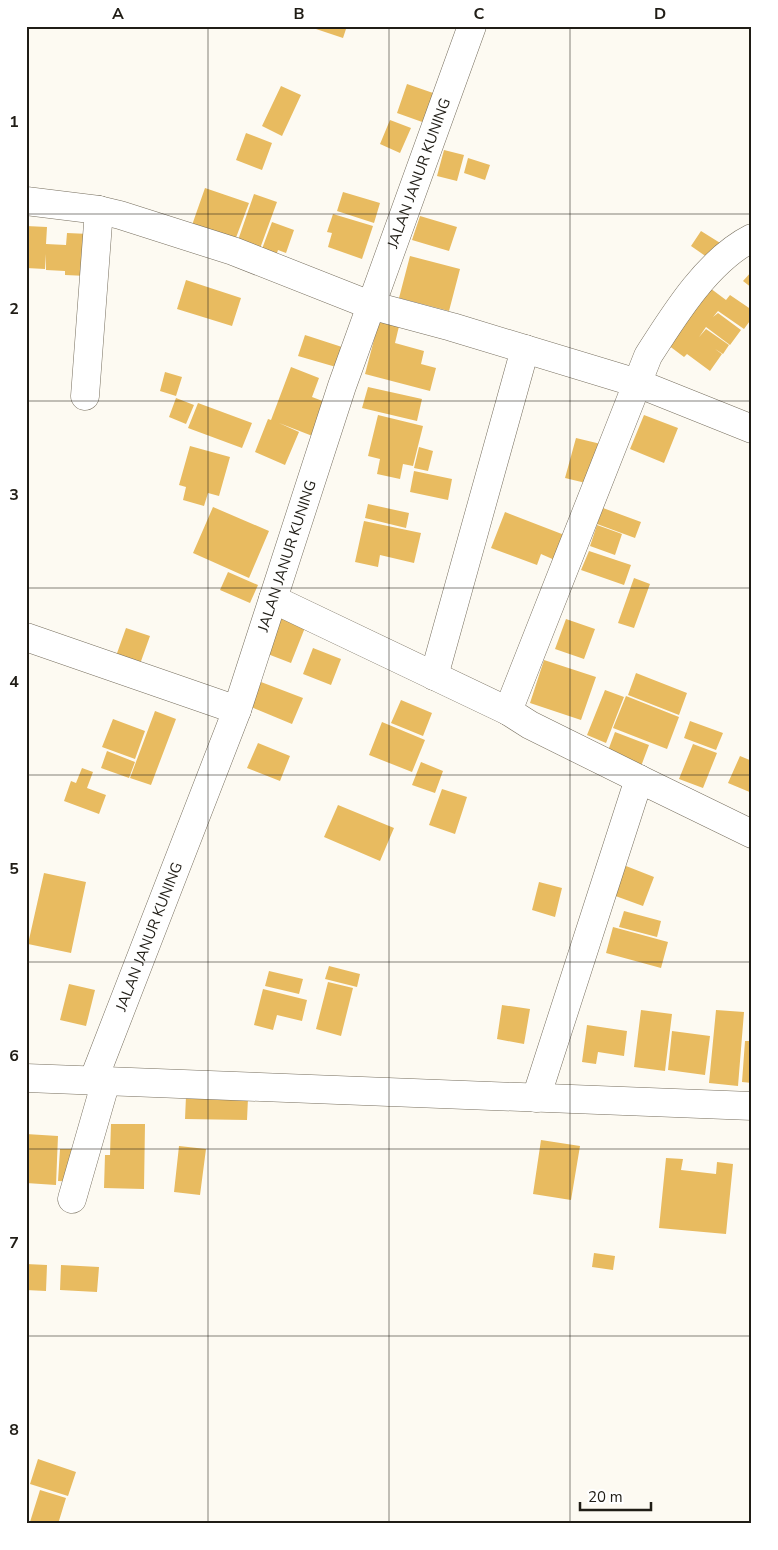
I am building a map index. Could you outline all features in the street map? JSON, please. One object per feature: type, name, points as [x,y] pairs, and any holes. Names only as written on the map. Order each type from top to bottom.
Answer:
[{"type":"street","name":"JALAN JANUR KUNING","points":[[72,1199],[99,1081],[237,710],[342,386],[472,26]]},
{"type":"street","points":[[26,201],[99,210],[233,251],[370,306],[452,327],[637,383],[752,429]]},
{"type":"street","points":[[85,396],[99,210]]},
{"type":"street","points":[[508,711],[648,356],[699,282],[739,244],[752,238]]},
{"type":"street","points":[[434,676],[525,349]]},
{"type":"street","points":[[273,599],[508,711],[530,725],[752,834]]},
{"type":"street","points":[[26,637],[237,710]]},
{"type":"street","points":[[536,1098],[639,779]]},
{"type":"street","points":[[26,1078],[752,1106]]},
{"type":"building","points":[[317,26],[347,26],[343,38],[316,29]]},
{"type":"building","points":[[407,84],[436,94],[425,123],[397,113]]},
{"type":"building","points":[[281,86],[301,95],[282,136],[262,126]]},
{"type":"building","points":[[390,120],[411,128],[400,153],[380,144]]},
{"type":"building","points":[[246,133],[272,143],[262,170],[236,160]]},
{"type":"building","points":[[444,150],[464,155],[457,181],[437,176]]},
{"type":"building","points":[[468,158],[490,165],[485,180],[464,173]]},
{"type":"building","points":[[205,188],[249,203],[234,243],[191,228]]},
{"type":"building","points":[[343,192],[380,203],[374,223],[337,211]]},
{"type":"building","points":[[254,194],[277,202],[258,254],[236,246]]},
{"type":"building","points":[[333,214],[373,226],[362,259],[328,247],[332,233],[327,232]]},
{"type":"building","points":[[420,216],[457,227],[449,251],[412,240]]},
{"type":"building","points":[[272,222],[294,230],[286,253],[278,250],[274,262],[259,257]]},
{"type":"building","points":[[26,226],[47,227],[46,244],[66,245],[67,233],[89,234],[87,276],[65,275],[65,271],[46,270],[46,254],[45,269],[26,268]]},
{"type":"building","points":[[701,231],[725,246],[714,262],[691,246]]},
{"type":"building","points":[[410,256],[460,269],[449,311],[399,298]]},
{"type":"building","points":[[752,271],[752,288],[743,281]]},
{"type":"building","points":[[186,280],[241,298],[232,326],[177,309]]},
{"type":"building","points":[[710,288],[726,300],[730,295],[752,310],[752,318],[744,329],[718,311],[713,317],[718,313],[741,330],[730,345],[706,327],[699,337],[706,329],[729,345],[723,354],[715,349],[722,354],[710,371],[687,354],[684,357],[668,345]]},
{"type":"building","points":[[380,317],[400,322],[395,343],[424,351],[421,364],[436,368],[430,391],[365,374]]},
{"type":"building","points":[[305,335],[342,347],[336,367],[298,356]]},
{"type":"building","points":[[291,367],[319,378],[312,397],[328,403],[315,437],[279,423],[299,432],[285,465],[255,452],[268,419],[271,420]]},
{"type":"building","points":[[165,372],[182,377],[176,396],[160,391]]},
{"type":"building","points":[[368,387],[422,399],[417,421],[362,408]]},
{"type":"building","points":[[176,398],[194,405],[186,424],[169,417]]},
{"type":"building","points":[[198,403],[252,423],[242,448],[188,428]]},
{"type":"building","points":[[378,415],[423,426],[413,466],[403,464],[400,479],[377,474],[380,459],[368,456]]},
{"type":"building","points":[[644,415],[678,428],[664,463],[630,449]]},
{"type":"building","points":[[576,438],[605,445],[594,485],[565,478]]},
{"type":"building","points":[[190,446],[230,457],[219,496],[208,493],[204,506],[183,500],[186,487],[179,485]]},
{"type":"building","points":[[419,447],[433,451],[428,471],[414,468]]},
{"type":"building","points":[[414,471],[452,479],[448,500],[410,492]]},
{"type":"building","points":[[368,504],[409,513],[406,528],[365,518]]},
{"type":"building","points":[[213,507],[269,531],[249,578],[193,553]]},
{"type":"building","points":[[603,508],[641,522],[635,538],[597,524]]},
{"type":"building","points":[[505,512],[567,536],[557,561],[541,554],[537,565],[491,548]]},
{"type":"building","points":[[364,521],[421,533],[414,563],[380,555],[378,567],[355,562]]},
{"type":"building","points":[[597,525],[622,534],[615,555],[590,546]]},
{"type":"building","points":[[589,551],[631,565],[624,585],[581,570]]},
{"type":"building","points":[[228,572],[258,585],[250,603],[220,590]]},
{"type":"building","points":[[634,578],[650,584],[634,628],[618,623]]},
{"type":"building","points":[[279,614],[306,625],[291,663],[265,653]]},
{"type":"building","points":[[566,619],[595,629],[584,659],[555,649]]},
{"type":"building","points":[[126,628],[150,636],[140,664],[116,656]]},
{"type":"building","points":[[313,648],[341,659],[331,685],[303,674]]},
{"type":"building","points":[[544,660],[596,677],[581,720],[530,703]]},
{"type":"building","points":[[636,673],[687,693],[679,715],[628,695]]},
{"type":"building","points":[[261,682],[303,698],[292,724],[251,707]]},
{"type":"building","points":[[605,690],[624,697],[606,743],[587,735]]},
{"type":"building","points":[[626,696],[679,717],[667,749],[613,728]]},
{"type":"building","points":[[401,700],[432,713],[423,736],[391,723]]},
{"type":"building","points":[[155,711],[176,719],[151,785],[130,778]]},
{"type":"building","points":[[113,719],[145,731],[135,759],[102,747]]},
{"type":"building","points":[[690,721],[723,733],[716,750],[684,738]]},
{"type":"building","points":[[382,722],[425,740],[412,772],[369,755]]},
{"type":"building","points":[[615,732],[649,745],[640,769],[606,756]]},
{"type":"building","points":[[258,743],[290,756],[280,781],[247,768]]},
{"type":"building","points":[[693,744],[717,753],[703,788],[679,779]]},
{"type":"building","points":[[107,751],[135,762],[129,778],[101,768]]},
{"type":"building","points":[[740,756],[752,761],[752,793],[728,783]]},
{"type":"building","points":[[421,762],[443,771],[435,793],[412,785]]},
{"type":"building","points":[[82,768],[93,772],[87,788],[106,795],[99,814],[64,801],[71,781],[76,783]]},
{"type":"building","points":[[442,789],[467,797],[455,834],[429,825]]},
{"type":"building","points":[[338,805],[394,828],[380,861],[324,837]]},
{"type":"building","points":[[621,864],[654,877],[643,906],[610,894]]},
{"type":"building","points":[[44,873],[86,882],[71,953],[28,944]]},
{"type":"building","points":[[539,882],[562,888],[555,917],[532,910]]},
{"type":"building","points":[[624,911],[661,921],[657,937],[619,927]]},
{"type":"building","points":[[613,927],[668,942],[661,968],[606,953]]},
{"type":"building","points":[[329,966],[360,974],[357,987],[325,979]]},
{"type":"building","points":[[269,971],[303,979],[299,994],[265,986]]},
{"type":"building","points":[[328,982],[353,988],[341,1036],[316,1029]]},
{"type":"building","points":[[69,984],[95,990],[86,1026],[60,1020]]},
{"type":"building","points":[[263,989],[307,1000],[302,1021],[277,1015],[273,1030],[254,1025]]},
{"type":"building","points":[[502,1005],[530,1009],[524,1044],[497,1039]]},
{"type":"building","points":[[641,1010],[672,1014],[665,1071],[634,1067]]},
{"type":"building","points":[[716,1010],[744,1012],[738,1086],[709,1083]]},
{"type":"building","points":[[587,1025],[627,1031],[624,1056],[598,1052],[596,1064],[582,1062]]},
{"type":"building","points":[[672,1031],[710,1036],[705,1075],[668,1070]]},
{"type":"building","points":[[745,1041],[752,1041],[752,1083],[742,1082]]},
{"type":"building","points":[[186,1096],[248,1098],[247,1120],[185,1119]]},
{"type":"building","points":[[111,1124],[145,1124],[144,1189],[104,1188],[105,1155],[110,1155]]},
{"type":"building","points":[[26,1134],[58,1136],[56,1185],[26,1183]]},
{"type":"building","points":[[541,1140],[580,1146],[571,1200],[533,1194]]},
{"type":"building","points":[[179,1146],[206,1149],[200,1195],[174,1192]]},
{"type":"building","points":[[60,1149],[76,1149],[74,1182],[58,1181]]},
{"type":"building","points":[[666,1158],[683,1159],[681,1170],[716,1174],[717,1162],[733,1164],[726,1234],[659,1228]]},
{"type":"building","points":[[594,1253],[615,1256],[613,1270],[592,1267]]},
{"type":"building","points":[[26,1264],[47,1265],[46,1291],[26,1290]]},
{"type":"building","points":[[61,1265],[99,1267],[97,1292],[60,1290]]},
{"type":"building","points":[[38,1459],[76,1472],[68,1496],[30,1484]]},
{"type":"building","points":[[40,1490],[66,1498],[58,1524],[35,1524],[30,1522]]}]
